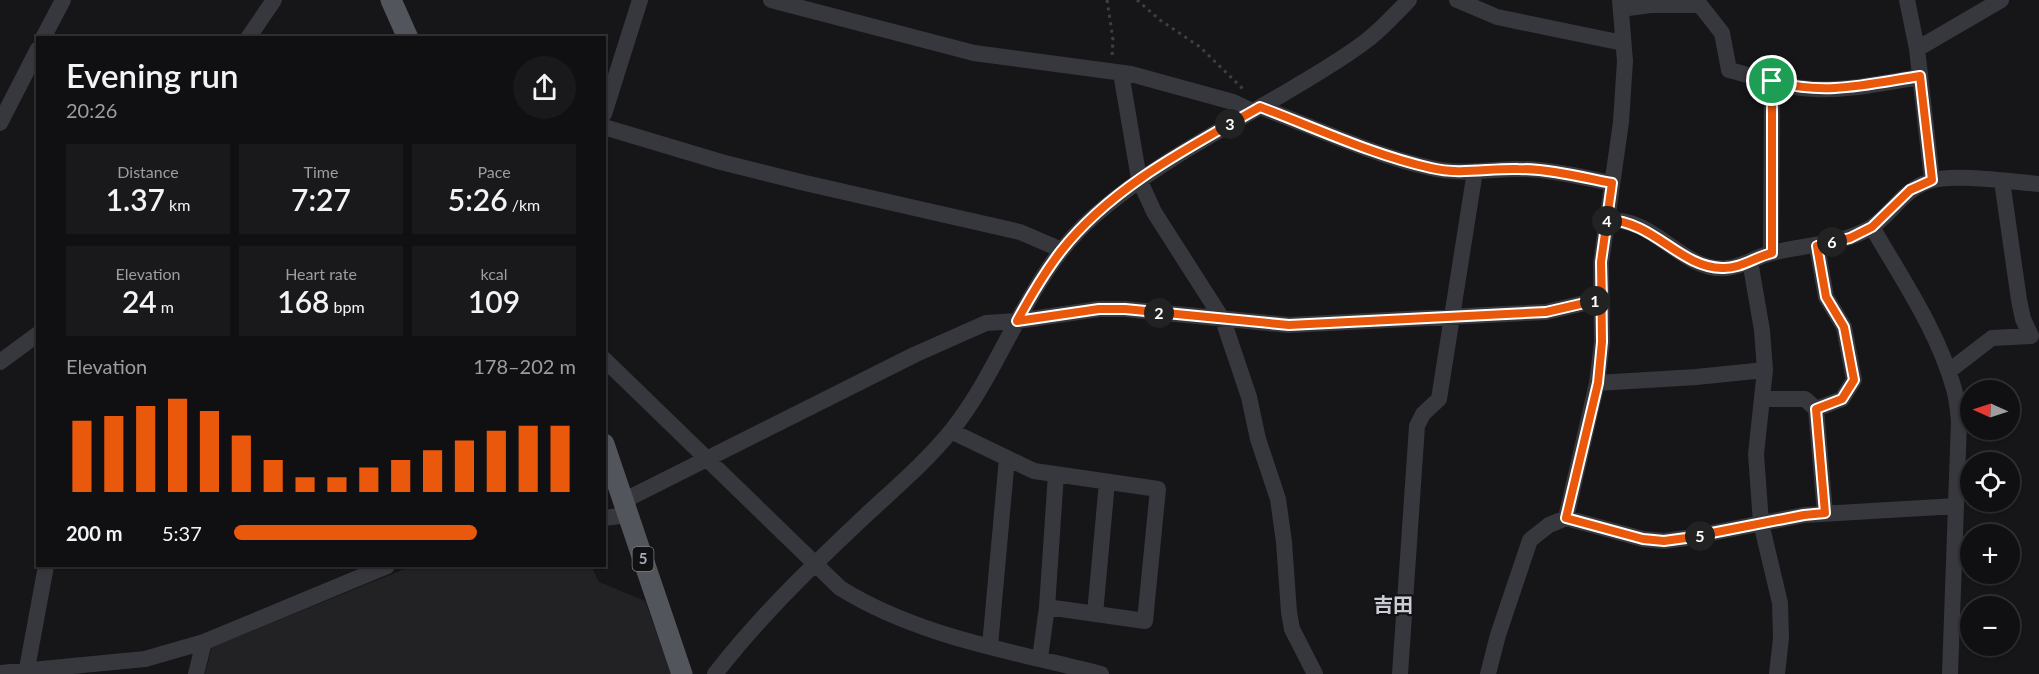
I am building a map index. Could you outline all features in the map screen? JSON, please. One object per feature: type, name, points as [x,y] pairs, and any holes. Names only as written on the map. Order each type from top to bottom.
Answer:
[{"type":"main road","points":[[391,0],[407,36]]},
{"type":"main road","name":"5","points":[[606,450],[682,674]]},
{"type":"street","points":[[44,36],[63,0]]},
{"type":"street","points":[[249,36],[274,0]]},
{"type":"street","points":[[606,108],[640,0]]},
{"type":"street","points":[[771,0],[974,53],[1116,72],[1256,109],[1422,166],[1451,171],[1519,169],[1563,173],[1612,183]]},
{"type":"street","points":[[715,674],[746,634],[951,431],[974,400],[1036,286],[1062,250],[1091,219],[1139,179],[1173,157],[1334,64],[1390,20],[1409,0]]},
{"type":"street","points":[[1457,0],[1497,17],[1623,44]]},
{"type":"street","points":[[1907,0],[1917,48],[1932,180]]},
{"type":"street","points":[[1917,48],[2001,0]]},
{"type":"street","points":[[1566,518],[1598,383],[1602,342],[1601,262],[1621,122],[1625,62],[1621,5],[1700,5],[1722,33],[1729,70],[1791,86],[1815,90],[1920,76]]},
{"type":"street","points":[[0,123],[36,53]]},
{"type":"street","points":[[1116,72],[1139,179],[1154,212],[1223,320],[1249,397],[1258,439],[1278,499],[1292,629],[1315,674]]},
{"type":"street","points":[[1772,81],[1772,253]]},
{"type":"street","points":[[606,128],[711,159],[805,183],[1020,232],[1062,250]]},
{"type":"street","points":[[1400,674],[1417,426],[1423,414],[1439,399],[1475,171]]},
{"type":"street","points":[[1607,220],[1622,220],[1640,226],[1681,254],[1711,267],[1725,269],[1772,253],[1850,238],[1872,227],[1910,190],[1932,180],[1966,178],[2039,184]]},
{"type":"street","points":[[1949,371],[1992,338],[2031,336],[2023,320],[2019,300],[2002,181]]},
{"type":"street","points":[[1872,227],[1926,320],[1949,371],[1955,391],[1959,421],[1950,674]]},
{"type":"street","points":[[1816,409],[1842,399],[1854,380],[1844,327],[1826,297],[1817,246]]},
{"type":"street","points":[[1750,261],[1762,330],[1765,370],[1756,454],[1761,523],[1780,603],[1781,638],[1778,674]]},
{"type":"street","points":[[606,517],[707,460],[914,355],[986,323],[1017,321],[1099,309],[1125,309],[1289,325],[1546,312],[1602,299]]},
{"type":"street","points":[[0,362],[36,335]]},
{"type":"street","points":[[606,362],[840,588],[868,606],[928,631],[1101,674]]},
{"type":"street","points":[[1598,383],[1696,378],[1765,370]]},
{"type":"street","points":[[1762,399],[1806,399],[1816,409],[1825,513]]},
{"type":"street","points":[[951,431],[1034,471],[1158,489],[1145,621],[1047,607]]},
{"type":"street","points":[[990,646],[1007,458]]},
{"type":"street","points":[[1040,658],[1047,607],[1056,474]]},
{"type":"street","points":[[1095,614],[1107,482]]},
{"type":"street","points":[[1488,674],[1498,635],[1530,540],[1549,525],[1566,518],[1643,539],[1664,541],[1825,513],[1956,506]]},
{"type":"street","points":[[26,673],[46,567]]},
{"type":"street","points":[[3,674],[145,659],[204,642],[385,567]]},
{"type":"street","points":[[196,674],[204,642]]},
{"type":"path","points":[[1107,0],[1116,72]]},
{"type":"path","points":[[1137,0],[1160,20],[1200,47],[1232,76],[1256,109]]},
{"type":"shaded area","points":[[410,567],[592,567],[599,582],[645,601],[672,674],[205,674],[212,647]]},
{"type":"district","name":"吉田","points":[[1393,605]]},
{"type":"route","points":[[1772,81],[1772,253],[1741,265],[1725,269],[1711,267],[1681,254],[1640,226],[1622,220],[1607,220],[1601,262],[1602,299],[1546,312],[1289,325],[1125,309],[1099,309],[1017,321],[1036,286],[1062,250],[1091,219],[1139,179],[1260,107],[1383,154],[1432,169],[1451,171],[1519,169],[1563,173],[1612,183],[1601,262],[1602,342],[1598,383],[1566,518],[1643,539],[1664,541],[1825,513],[1816,409],[1842,399],[1854,380],[1844,327],[1826,297],[1817,246],[1850,238],[1872,227],[1910,190],[1932,180],[1920,76],[1815,90],[1772,81]]}]
